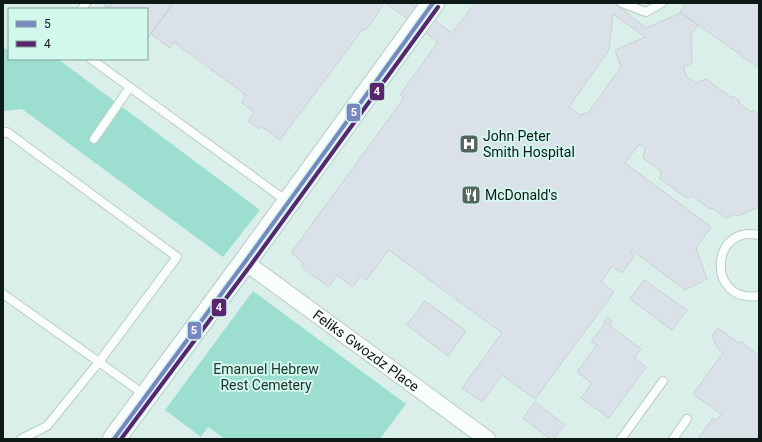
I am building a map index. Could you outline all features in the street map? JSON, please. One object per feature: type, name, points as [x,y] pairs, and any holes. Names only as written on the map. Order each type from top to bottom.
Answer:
[{"type":"street","points":[[114,439],[245,262],[433,3]]},
{"type":"street","name":"Feliks Gwozdz Place","points":[[245,262],[488,439]]},
{"type":"lane","points":[[622,3],[646,12],[662,3]]},
{"type":"lane","points":[[92,60],[288,202]]},
{"type":"lane","points":[[94,139],[130,87]]},
{"type":"lane","points":[[3,133],[7,132],[176,257],[99,362],[47,426],[21,439]]},
{"type":"lane","points":[[759,235],[746,234],[730,242],[725,248],[720,264],[721,273],[729,288],[744,296],[759,296]]},
{"type":"lane","points":[[3,294],[146,396]]},
{"type":"lane","points":[[622,439],[663,381]]},
{"type":"lane","points":[[673,439],[687,419]]},
{"type":"green space","points":[[3,47],[7,50],[8,49],[8,60],[59,60],[260,210],[223,257],[22,109],[3,111]]},
{"type":"green space","name":"Emanuel Hebrew Rest Cemetery","points":[[253,291],[406,404],[380,439],[225,439],[208,427],[201,437],[165,410]]},
{"type":"building","points":[[103,3],[113,3],[109,8]]},
{"type":"building","points":[[113,3],[173,3],[148,38],[148,8],[109,8]]},
{"type":"building","points":[[173,3],[384,3],[372,22],[365,30],[363,29],[280,140],[261,126],[259,129],[248,121],[254,112],[241,102],[246,95],[174,42],[170,48],[151,34]]},
{"type":"building","points":[[386,3],[411,3],[452,33],[475,3],[614,3],[646,28],[680,12],[698,25],[691,34],[692,63],[683,67],[687,77],[696,83],[706,79],[732,98],[733,96],[740,101],[739,103],[751,112],[753,110],[759,115],[759,207],[738,216],[735,214],[726,218],[692,196],[687,198],[660,179],[661,171],[643,158],[645,148],[639,144],[625,163],[711,227],[696,248],[707,279],[685,290],[632,250],[631,252],[635,255],[622,273],[612,266],[601,282],[614,292],[535,399],[502,375],[482,402],[462,388],[502,333],[389,250],[366,280],[360,276],[353,287],[337,275],[329,287],[301,267],[304,263],[291,253],[404,98],[400,95],[438,42]],"holes":[[[613,14],[645,37],[615,50],[621,67],[589,112],[580,115],[569,107],[609,50]]]},
{"type":"building","points":[[686,3],[759,3],[759,68],[680,12]]},
{"type":"building","points":[[644,280],[687,310],[672,330],[630,299]]},
{"type":"building","points":[[425,301],[466,331],[448,356],[407,325]]},
{"type":"building","points":[[607,317],[612,321],[609,325],[641,349],[634,358],[646,367],[609,418],[581,398],[592,383],[577,372],[597,345],[591,342],[605,323],[604,321]]},
{"type":"building","points":[[718,328],[738,343],[740,341],[759,356],[759,439],[698,439],[713,418],[716,421],[721,414],[693,394],[723,353],[718,349],[712,336]]},
{"type":"building","points":[[535,402],[565,425],[553,439],[550,439],[523,418]]},
{"type":"transit line","name":"5","points":[[114,439],[245,262],[433,3]]},
{"type":"transit line","name":"4","points":[[121,439],[250,266],[438,7]]},
{"type":"place","name":"John Peter Smith Hospital","points":[[469,144]]},
{"type":"place","name":"McDonald's","points":[[471,195]]}]
